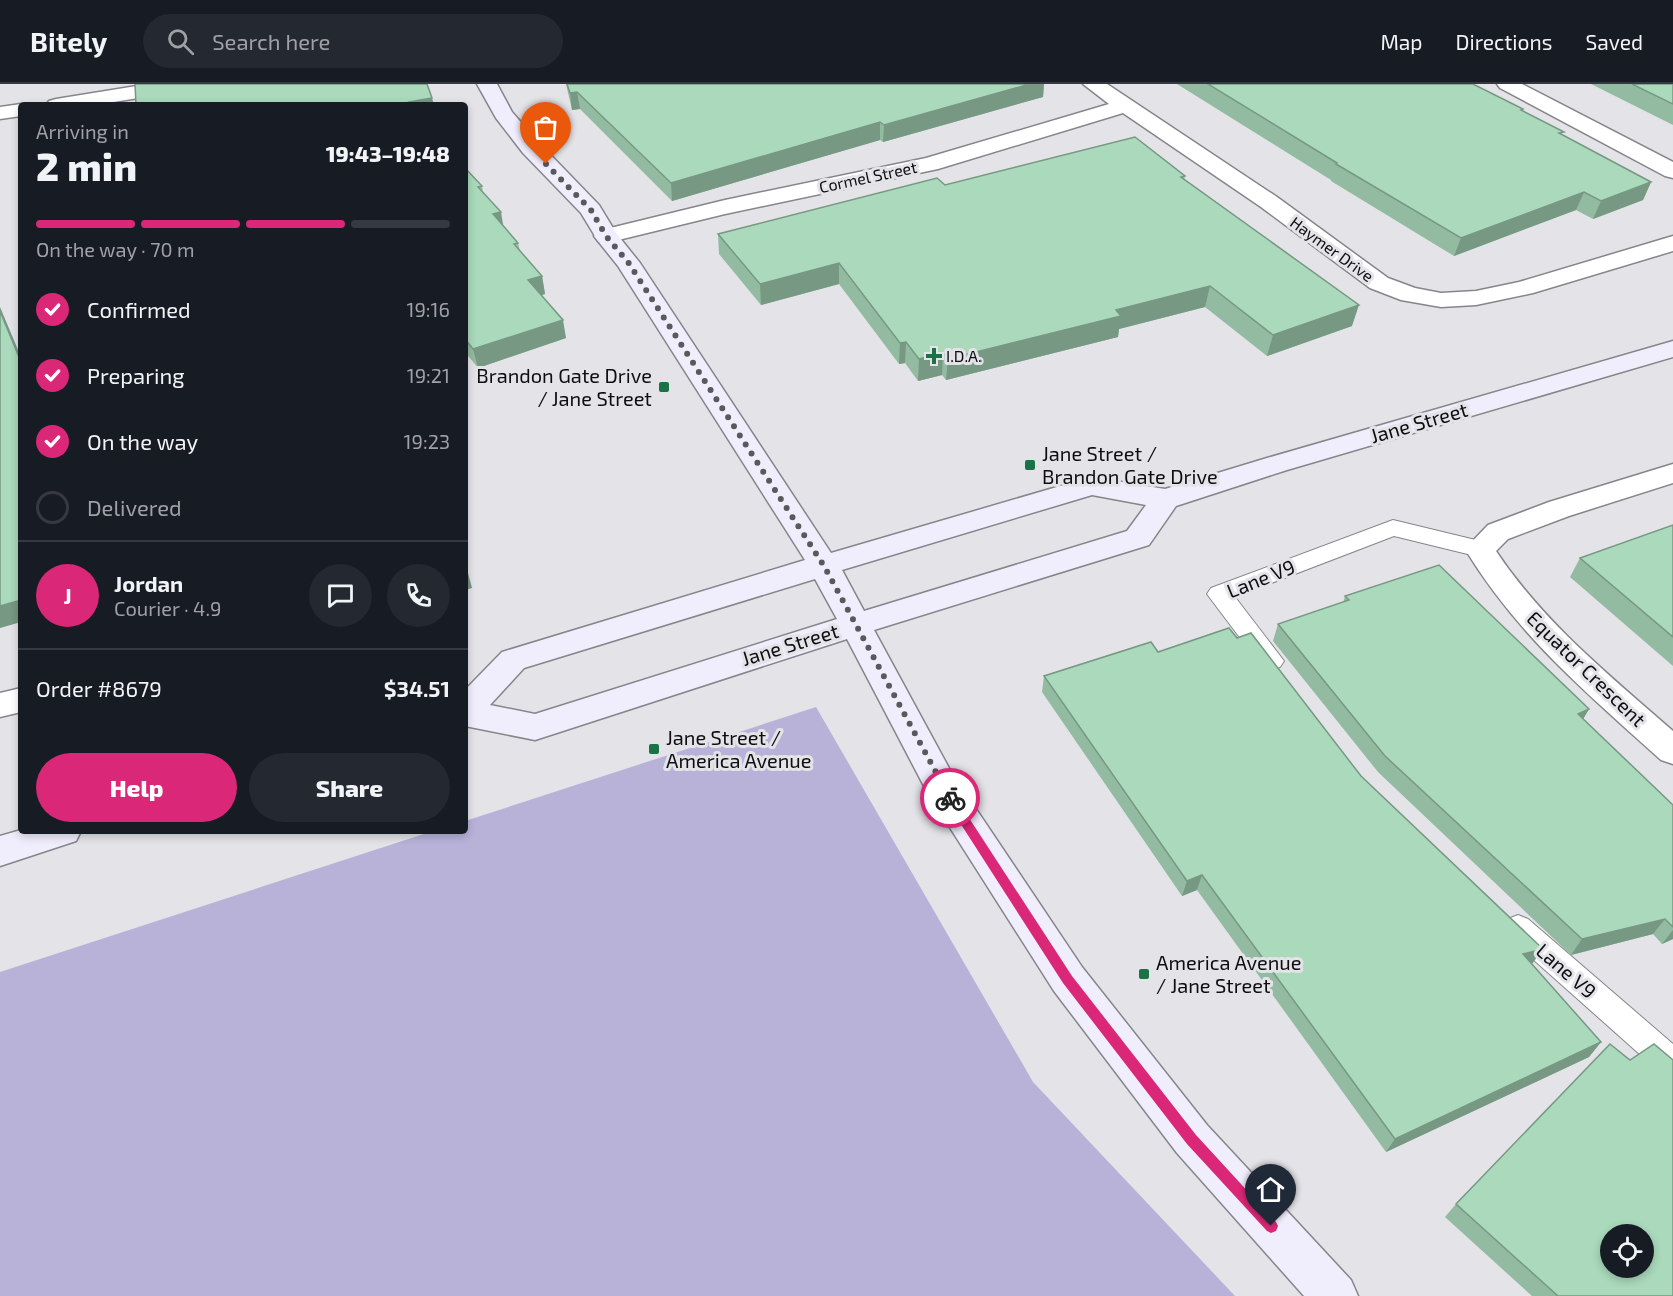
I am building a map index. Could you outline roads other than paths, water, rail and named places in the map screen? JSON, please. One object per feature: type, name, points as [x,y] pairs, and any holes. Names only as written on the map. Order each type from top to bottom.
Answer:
[{"type":"main road","points":[[488,84],[503,114],[531,148],[591,210],[606,236],[628,262],[824,566],[938,780],[1068,980],[1192,1139],[1335,1296]]},
{"type":"main road","name":"Jane Street","points":[[468,709],[513,660],[1091,486],[1166,499],[1277,464],[1673,350]]},
{"type":"main road","name":"Jane Street","points":[[468,713],[535,727],[1138,538],[1166,499]]},
{"type":"main road","points":[[0,851],[54,834]]},
{"type":"street","points":[[76,102],[188,84]]},
{"type":"street","name":"Haymer Drive","points":[[1094,84],[1269,202],[1379,283],[1410,295],[1441,300],[1476,298],[1524,288],[1673,243]]},
{"type":"street","points":[[1507,84],[1673,171]]},
{"type":"street","name":"Cormel Street","points":[[606,236],[725,207],[930,164],[1126,106]]},
{"type":"street","points":[[0,113],[18,110]]},
{"type":"street","points":[[1480,549],[1498,532],[1559,509],[1673,473]]},
{"type":"street","name":"Equator Crescent","points":[[1480,549],[1497,579],[1556,645],[1673,751]]},
{"type":"street","points":[[0,705],[18,701]]},
{"type":"lane","name":"Lane V9","points":[[1285,679],[1219,594],[1393,528],[1480,549]]},
{"type":"lane","name":"Lane V9","points":[[1502,913],[1544,954],[1673,1064]]},
{"type":"place","name":"I.D.A.","points":[[934,356]]},
{"type":"place","name":"Brandon Gate Drive / Jane Street","points":[[664,387]]},
{"type":"place","name":"Jane Street / Brandon Gate Drive","points":[[1030,465]]},
{"type":"place","name":"Jane Street / America Avenue","points":[[654,749]]},
{"type":"place","name":"America Avenue / Jane Street","points":[[1144,974]]}]
